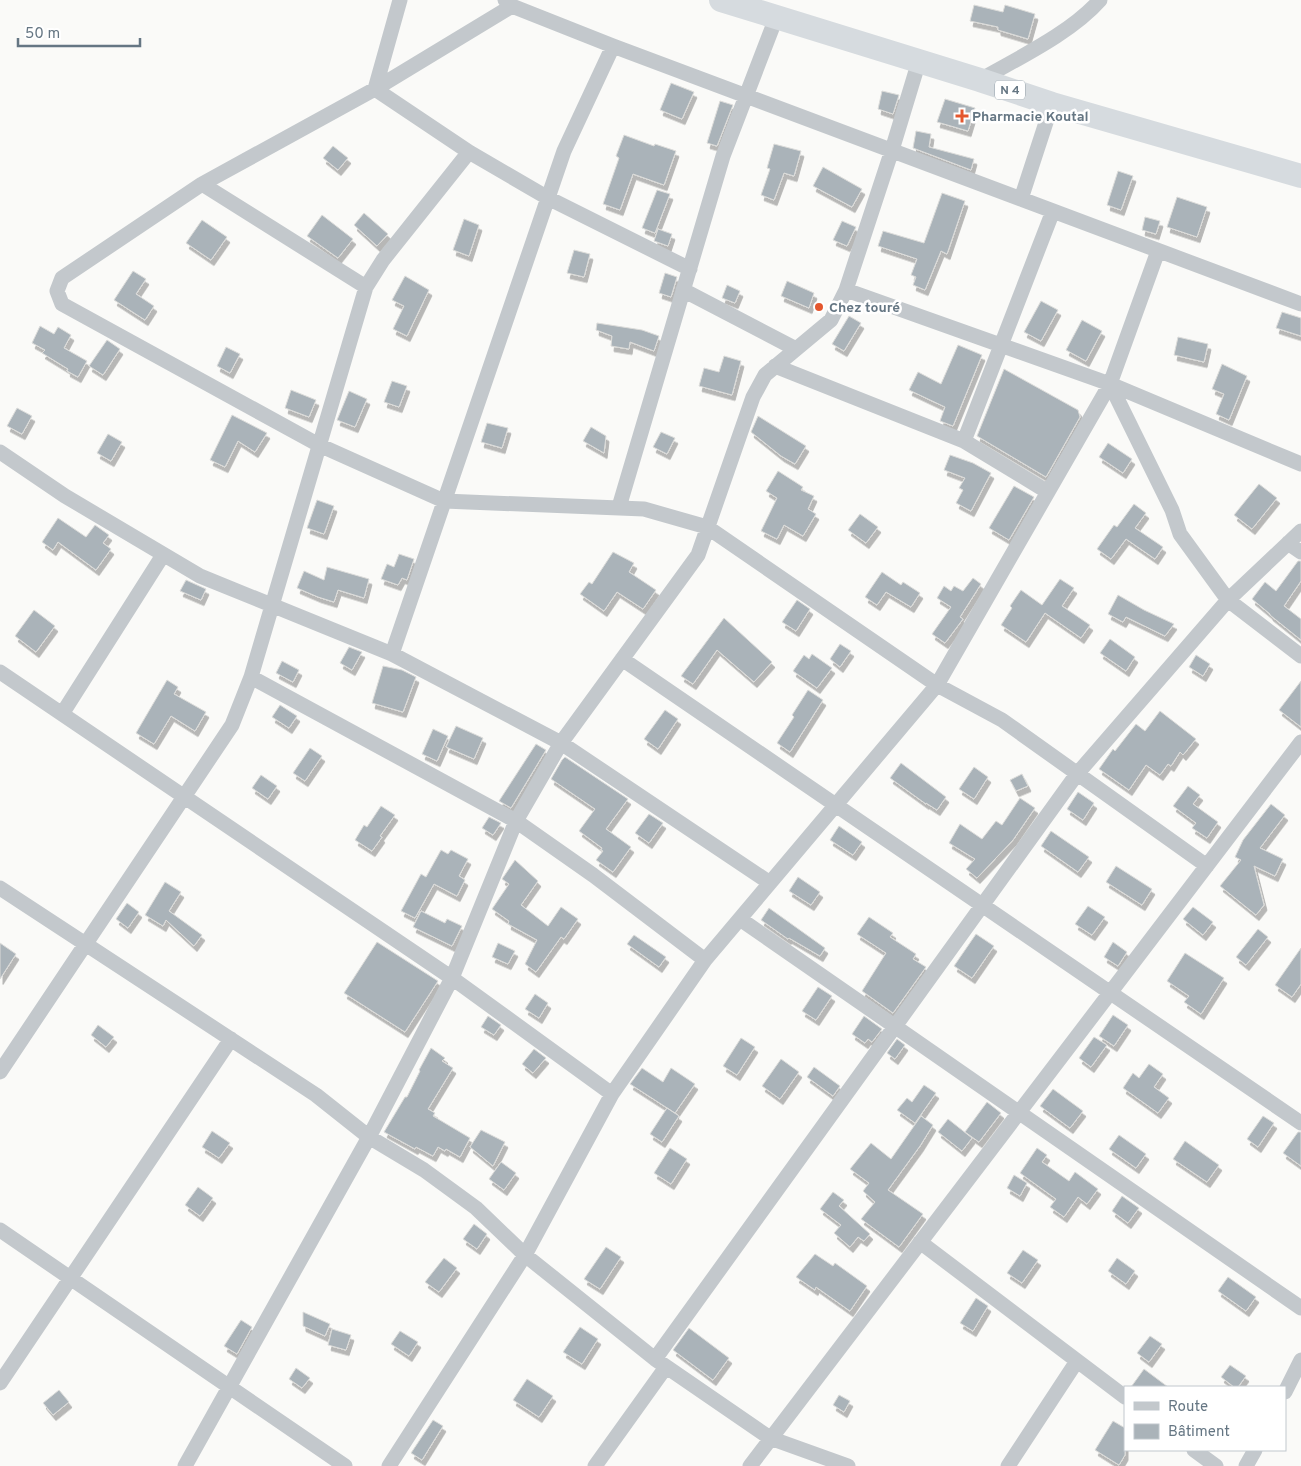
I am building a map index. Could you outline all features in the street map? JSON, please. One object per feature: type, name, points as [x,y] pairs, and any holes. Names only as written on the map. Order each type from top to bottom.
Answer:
[{"type":"highway","name":"N 4","points":[[720,0],[1052,104],[1301,176]]},
{"type":"street","points":[[375,89],[400,0]]},
{"type":"street","points":[[980,80],[1073,24],[1100,0]]},
{"type":"street","points":[[1207,866],[1002,720],[937,685],[707,527],[644,509],[444,501],[319,445],[62,304],[57,291],[62,278],[202,184],[375,89],[508,3],[613,46],[1301,304]]},
{"type":"street","points":[[618,507],[723,156],[776,18]]},
{"type":"street","points":[[392,654],[564,151],[613,46]]},
{"type":"street","points":[[185,1466],[369,1137],[452,978],[516,821],[561,743],[698,555],[753,397],[765,375],[831,320],[846,290],[919,61]]},
{"type":"street","points":[[375,89],[469,152],[548,198],[690,269]]},
{"type":"street","points":[[1020,199],[1052,104]]},
{"type":"street","points":[[0,1072],[232,724],[251,677],[366,287],[383,260],[469,152]]},
{"type":"street","points":[[202,184],[366,287]]},
{"type":"street","points":[[964,441],[1053,211]]},
{"type":"street","points":[[389,1466],[525,1255],[612,1094],[705,960],[937,685],[1110,384],[1158,251]]},
{"type":"street","points":[[683,290],[796,349]]},
{"type":"street","points":[[846,290],[1110,384],[1301,464]]},
{"type":"street","points":[[775,366],[964,441],[1048,492]]},
{"type":"street","points":[[1110,384],[1172,510],[1180,534],[1228,600],[1301,656]]},
{"type":"street","points":[[0,452],[64,496],[200,576],[392,654],[561,743],[770,883]]},
{"type":"street","points":[[595,1466],[661,1363],[895,1026],[1078,774],[1228,600],[1301,531]]},
{"type":"street","points":[[1288,543],[1301,552]]},
{"type":"street","points":[[62,714],[163,555]]},
{"type":"street","points":[[622,659],[1301,1123]]},
{"type":"street","points":[[0,672],[452,978],[612,1094]]},
{"type":"street","points":[[251,677],[516,821],[593,875],[705,960]]},
{"type":"street","points":[[750,1466],[1301,742]]},
{"type":"street","points":[[0,888],[316,1095],[369,1137],[424,1170],[476,1208],[525,1255],[661,1363],[770,1438],[848,1466]]},
{"type":"street","points":[[740,919],[1301,1308]]},
{"type":"street","points":[[0,1382],[231,1039]]},
{"type":"street","points":[[0,1230],[345,1466]]},
{"type":"street","points":[[920,1242],[1124,1396]]},
{"type":"street","points":[[1286,1390],[1301,1360]]},
{"type":"street","points":[[1008,1466],[1077,1361]]},
{"type":"street","points":[[1195,1451],[1216,1466]]},
{"type":"street","points":[[1246,1466],[1254,1451]]},
{"type":"building","points":[[974,5],[1003,12],[1005,5],[1035,14],[1028,39],[998,30],[998,27],[970,21]]},
{"type":"building","points":[[671,83],[694,92],[682,119],[660,110]]},
{"type":"building","points":[[882,91],[899,95],[893,114],[878,109]]},
{"type":"building","points":[[945,99],[975,108],[968,131],[937,122]]},
{"type":"building","points":[[720,101],[733,105],[717,146],[707,143]]},
{"type":"building","points":[[916,131],[931,134],[929,147],[974,159],[971,170],[913,148]]},
{"type":"building","points":[[624,135],[654,146],[655,144],[676,151],[664,185],[633,174],[620,210],[603,204],[619,158],[616,156]]},
{"type":"building","points":[[774,144],[801,151],[794,176],[784,173],[774,200],[761,195],[770,169],[767,168]]},
{"type":"building","points":[[333,146],[348,158],[338,170],[323,158]]},
{"type":"building","points":[[823,167],[862,189],[852,207],[813,186]]},
{"type":"building","points":[[1118,171],[1133,176],[1121,210],[1107,205]]},
{"type":"building","points":[[657,190],[670,194],[655,233],[642,228]]},
{"type":"building","points":[[942,193],[965,201],[947,254],[941,251],[925,290],[913,285],[916,277],[911,275],[917,259],[878,246],[883,231],[924,243]]},
{"type":"building","points":[[1177,197],[1207,207],[1197,237],[1167,227]]},
{"type":"building","points":[[364,213],[388,234],[377,246],[354,225]]},
{"type":"building","points":[[322,215],[353,239],[338,258],[307,236]]},
{"type":"building","points":[[1145,217],[1160,221],[1156,234],[1142,230]]},
{"type":"building","points":[[464,219],[479,225],[469,256],[453,250]]},
{"type":"building","points":[[202,220],[227,237],[211,260],[186,243]]},
{"type":"building","points":[[842,221],[856,227],[847,246],[833,240]]},
{"type":"building","points":[[658,229],[672,234],[668,246],[654,241]]},
{"type":"building","points":[[574,250],[590,254],[584,277],[567,273]]},
{"type":"building","points":[[133,271],[146,279],[136,294],[154,306],[145,320],[114,300]]},
{"type":"building","points":[[665,273],[677,277],[671,297],[659,293]]},
{"type":"building","points":[[405,276],[429,290],[407,336],[393,329],[404,306],[392,300]]},
{"type":"building","points":[[787,281],[814,293],[809,308],[781,296]]},
{"type":"building","points":[[727,285],[740,291],[735,303],[722,298]]},
{"type":"building","points":[[1041,301],[1058,310],[1041,341],[1024,332]]},
{"type":"building","points":[[1282,312],[1301,318],[1301,336],[1276,328]]},
{"type":"building","points":[[849,316],[861,323],[844,351],[832,344]]},
{"type":"building","points":[[1082,320],[1102,331],[1086,361],[1066,350]]},
{"type":"building","points":[[597,323],[642,330],[659,336],[654,351],[630,342],[629,349],[611,346],[612,336],[596,330]]},
{"type":"building","points":[[40,326],[54,334],[58,327],[71,335],[64,348],[87,361],[78,377],[42,353],[45,350],[32,343]]},
{"type":"building","points":[[1178,337],[1208,344],[1204,362],[1174,355]]},
{"type":"building","points":[[107,340],[120,349],[103,375],[89,366]]},
{"type":"building","points":[[958,345],[982,355],[953,426],[940,421],[945,407],[909,390],[918,372],[941,384]]},
{"type":"building","points":[[226,347],[240,354],[230,373],[217,366]]},
{"type":"building","points":[[724,356],[741,361],[732,395],[699,386],[704,368],[719,372]]},
{"type":"building","points":[[1222,364],[1247,376],[1229,420],[1216,414],[1224,394],[1212,389]]},
{"type":"building","points":[[1004,369],[1078,410],[1080,417],[1046,477],[977,436]]},
{"type":"building","points":[[392,381],[407,386],[399,407],[384,402]]},
{"type":"building","points":[[291,390],[316,400],[309,417],[285,408]]},
{"type":"building","points":[[349,391],[367,399],[355,427],[337,420]]},
{"type":"building","points":[[17,408],[32,416],[22,434],[7,426]]},
{"type":"building","points":[[232,415],[267,433],[255,452],[238,441],[225,467],[210,460]]},
{"type":"building","points":[[758,416],[806,446],[795,464],[781,456],[751,432]]},
{"type":"building","points":[[487,423],[508,428],[502,448],[481,442]]},
{"type":"building","points":[[591,427],[606,436],[604,453],[583,441]]},
{"type":"building","points":[[661,432],[675,438],[667,454],[653,447]]},
{"type":"building","points":[[108,434],[122,442],[111,461],[97,453]]},
{"type":"building","points":[[1108,443],[1132,459],[1123,473],[1099,457]]},
{"type":"building","points":[[950,455],[973,463],[991,473],[971,511],[956,503],[963,490],[959,488],[965,478],[944,470]]},
{"type":"building","points":[[778,471],[803,487],[801,490],[814,496],[808,509],[816,514],[803,536],[784,525],[777,539],[761,531],[777,498],[766,491]]},
{"type":"building","points":[[1259,484],[1277,498],[1252,529],[1234,515]]},
{"type":"building","points":[[1014,486],[1034,497],[1009,540],[989,528]]},
{"type":"building","points":[[317,500],[334,506],[324,534],[307,528]]},
{"type":"building","points":[[1134,504],[1146,513],[1135,528],[1163,547],[1155,559],[1126,539],[1111,559],[1097,549],[1114,525],[1117,527]]},
{"type":"building","points":[[860,514],[878,527],[866,543],[848,530]]},
{"type":"building","points":[[58,518],[86,537],[95,525],[109,535],[103,543],[111,549],[96,570],[58,542],[53,550],[42,542]]},
{"type":"building","points":[[613,552],[634,563],[629,572],[656,590],[643,609],[617,592],[604,611],[580,594],[589,582],[592,584]]},
{"type":"building","points":[[399,554],[414,559],[407,580],[402,578],[398,585],[381,579],[387,564],[394,567]]},
{"type":"building","points":[[1298,561],[1301,561],[1301,581],[1284,606],[1301,619],[1301,640],[1252,599],[1265,582],[1276,591]]},
{"type":"building","points":[[327,567],[369,579],[364,598],[338,590],[334,602],[297,588],[304,571],[324,580]]},
{"type":"building","points":[[882,572],[901,585],[903,582],[920,593],[911,607],[886,592],[877,605],[865,597]]},
{"type":"building","points":[[973,578],[981,584],[960,617],[963,619],[945,643],[932,634],[951,607],[937,598],[944,586],[951,591],[954,586],[963,591]]},
{"type":"building","points":[[1060,579],[1074,588],[1062,606],[1090,625],[1081,638],[1045,613],[1026,642],[1001,625],[1012,608],[1010,606],[1021,590],[1042,605]]},
{"type":"building","points":[[186,580],[206,589],[201,600],[180,591]]},
{"type":"building","points":[[1118,595],[1174,624],[1165,636],[1126,617],[1123,622],[1108,614]]},
{"type":"building","points":[[797,600],[810,609],[796,631],[782,622]]},
{"type":"building","points":[[34,610],[55,626],[36,652],[15,636]]},
{"type":"building","points":[[724,618],[772,662],[754,682],[717,650],[693,684],[681,676]]},
{"type":"building","points":[[1110,639],[1135,657],[1126,671],[1100,653]]},
{"type":"building","points":[[840,644],[851,651],[840,667],[830,659]]},
{"type":"building","points":[[349,647],[362,652],[352,670],[340,663]]},
{"type":"building","points":[[812,654],[832,668],[817,688],[793,671],[804,655],[809,659]]},
{"type":"building","points":[[1196,655],[1210,664],[1203,676],[1189,667]]},
{"type":"building","points":[[282,661],[299,670],[293,682],[276,673]]},
{"type":"building","points":[[383,666],[402,670],[416,677],[403,712],[372,703]]},
{"type":"building","points":[[167,680],[178,687],[174,694],[206,712],[195,731],[171,716],[154,744],[136,733]]},
{"type":"building","points":[[1301,681],[1301,727],[1279,710]]},
{"type":"building","points":[[808,690],[823,700],[790,752],[777,743],[794,717],[792,715]]},
{"type":"building","points":[[280,705],[297,716],[289,728],[272,717]]},
{"type":"building","points":[[665,710],[678,719],[658,749],[644,739]]},
{"type":"building","points":[[1160,711],[1196,739],[1183,755],[1180,752],[1171,766],[1168,764],[1160,775],[1146,765],[1129,790],[1099,769],[1113,749],[1115,751],[1136,724],[1145,731]]},
{"type":"building","points":[[456,726],[483,738],[474,759],[446,747]]},
{"type":"building","points":[[433,729],[448,736],[437,761],[422,754]]},
{"type":"building","points":[[536,744],[546,750],[511,808],[499,801]]},
{"type":"building","points":[[310,748],[322,756],[305,781],[293,773]]},
{"type":"building","points":[[565,757],[628,799],[606,829],[631,847],[613,872],[596,860],[603,851],[601,850],[602,848],[579,831],[595,809],[551,779]]},
{"type":"building","points":[[901,763],[946,797],[937,810],[890,778]]},
{"type":"building","points":[[974,767],[988,777],[974,799],[959,789]]},
{"type":"building","points":[[1022,774],[1028,786],[1016,791],[1010,780]]},
{"type":"building","points":[[261,775],[277,786],[268,799],[252,788]]},
{"type":"building","points":[[1188,786],[1200,795],[1193,804],[1218,822],[1207,838],[1192,828],[1196,823],[1173,806]]},
{"type":"building","points":[[1078,792],[1094,803],[1083,820],[1067,809]]},
{"type":"building","points":[[1020,798],[1035,808],[1013,840],[977,878],[966,869],[975,859],[949,843],[960,824],[982,839],[996,821],[1002,825]]},
{"type":"building","points":[[1271,804],[1285,815],[1260,848],[1283,859],[1275,876],[1254,866],[1264,905],[1256,915],[1220,886],[1241,860],[1235,857],[1243,840]]},
{"type":"building","points":[[381,806],[395,815],[372,851],[355,840],[364,825],[367,827]]},
{"type":"building","points":[[649,814],[663,823],[649,843],[635,833]]},
{"type":"building","points":[[489,817],[501,823],[493,835],[482,828]]},
{"type":"building","points":[[839,826],[862,842],[853,855],[830,840]]},
{"type":"building","points":[[1051,831],[1089,857],[1078,872],[1041,846]]},
{"type":"building","points":[[441,850],[448,854],[451,850],[468,859],[459,876],[465,880],[457,896],[434,884],[415,918],[401,911],[421,874],[426,877]]},
{"type":"building","points":[[515,860],[538,881],[521,905],[548,926],[561,907],[578,919],[564,939],[561,937],[536,972],[525,964],[537,940],[508,924],[509,921],[492,909],[509,884],[502,879]]},
{"type":"building","points":[[1116,866],[1152,889],[1142,905],[1106,882]]},
{"type":"building","points":[[798,877],[820,892],[811,905],[789,891]]},
{"type":"building","points":[[165,882],[181,892],[169,911],[202,935],[194,946],[166,920],[163,926],[145,915]]},
{"type":"building","points":[[127,903],[139,912],[128,928],[116,919]]},
{"type":"building","points":[[1088,906],[1105,917],[1092,935],[1075,924]]},
{"type":"building","points":[[1193,907],[1213,922],[1203,935],[1183,919]]},
{"type":"building","points":[[769,908],[825,948],[820,956],[788,939],[761,920]]},
{"type":"building","points":[[421,911],[445,923],[447,919],[462,926],[452,946],[413,927]]},
{"type":"building","points":[[869,917],[893,933],[890,937],[916,954],[913,959],[926,967],[893,1013],[862,991],[886,953],[857,934]]},
{"type":"building","points":[[1258,929],[1268,937],[1246,965],[1236,957]]},
{"type":"building","points":[[976,934],[994,946],[972,978],[954,966]]},
{"type":"building","points":[[634,935],[666,957],[659,967],[627,944]]},
{"type":"building","points":[[377,942],[438,981],[405,1032],[344,993]]},
{"type":"building","points":[[1113,942],[1127,952],[1118,966],[1104,957]]},
{"type":"building","points":[[0,943],[16,954],[0,979]]},
{"type":"building","points":[[498,943],[515,951],[508,964],[492,957]]},
{"type":"building","points":[[1301,948],[1301,984],[1292,997],[1275,985]]},
{"type":"building","points":[[1185,953],[1224,978],[1201,1014],[1184,1002],[1189,996],[1167,981]]},
{"type":"building","points":[[818,987],[832,996],[816,1020],[802,1011]]},
{"type":"building","points":[[535,994],[548,1003],[539,1018],[525,1009]]},
{"type":"building","points":[[1113,1015],[1128,1025],[1114,1046],[1099,1036]]},
{"type":"building","points":[[488,1016],[501,1025],[494,1035],[481,1027]]},
{"type":"building","points":[[864,1016],[882,1029],[872,1042],[868,1039],[865,1043],[852,1034]]},
{"type":"building","points":[[98,1025],[114,1037],[106,1047],[91,1035]]},
{"type":"building","points":[[1094,1037],[1107,1045],[1091,1067],[1079,1058]]},
{"type":"building","points":[[741,1038],[755,1047],[737,1075],[723,1066]]},
{"type":"building","points":[[897,1039],[905,1045],[895,1059],[887,1053]]},
{"type":"building","points":[[431,1048],[445,1058],[442,1061],[453,1068],[428,1109],[435,1113],[433,1116],[470,1138],[460,1157],[438,1147],[433,1156],[416,1147],[415,1149],[384,1132],[405,1097],[407,1097]]},
{"type":"building","points":[[534,1049],[546,1058],[533,1073],[522,1064]]},
{"type":"building","points":[[781,1059],[799,1072],[780,1099],[762,1086]]},
{"type":"building","points":[[1149,1064],[1163,1074],[1154,1087],[1169,1098],[1158,1113],[1123,1088],[1133,1073],[1139,1078]]},
{"type":"building","points":[[814,1067],[840,1086],[833,1096],[807,1077]]},
{"type":"building","points":[[642,1068],[663,1082],[671,1068],[695,1084],[675,1113],[630,1084]]},
{"type":"building","points":[[924,1085],[936,1093],[915,1123],[897,1110],[907,1098],[912,1102]]},
{"type":"building","points":[[1053,1089],[1083,1111],[1070,1128],[1040,1106]]},
{"type":"building","points":[[987,1102],[1001,1113],[979,1142],[965,1132]]},
{"type":"building","points":[[667,1108],[679,1116],[662,1142],[650,1134]]},
{"type":"building","points":[[921,1116],[933,1125],[888,1190],[923,1214],[899,1247],[861,1219],[875,1202],[863,1191],[869,1183],[850,1169],[871,1143],[891,1159]]},
{"type":"building","points":[[1263,1116],[1274,1123],[1258,1147],[1247,1139]]},
{"type":"building","points":[[948,1119],[972,1138],[962,1151],[938,1132]]},
{"type":"building","points":[[481,1130],[505,1142],[493,1166],[470,1147]]},
{"type":"building","points":[[212,1131],[230,1143],[219,1158],[202,1147]]},
{"type":"building","points":[[1298,1132],[1301,1132],[1301,1166],[1283,1153]]},
{"type":"building","points":[[1119,1135],[1146,1154],[1136,1168],[1109,1149]]},
{"type":"building","points":[[1185,1141],[1219,1165],[1207,1182],[1173,1159]]},
{"type":"building","points":[[670,1148],[687,1159],[671,1184],[654,1173]]},
{"type":"building","points":[[1037,1148],[1047,1155],[1042,1162],[1069,1181],[1075,1172],[1098,1189],[1087,1204],[1078,1197],[1064,1217],[1050,1207],[1056,1199],[1020,1173]]},
{"type":"building","points":[[501,1162],[516,1173],[504,1190],[489,1179]]},
{"type":"building","points":[[1014,1175],[1027,1183],[1020,1196],[1007,1188]]},
{"type":"building","points":[[198,1187],[213,1198],[200,1216],[185,1205]]},
{"type":"building","points":[[833,1192],[844,1200],[839,1206],[870,1234],[864,1241],[858,1237],[850,1247],[834,1233],[841,1225],[820,1209]]},
{"type":"building","points":[[1122,1196],[1139,1208],[1128,1223],[1112,1211]]},
{"type":"building","points":[[474,1224],[487,1234],[477,1249],[463,1239]]},
{"type":"building","points":[[606,1247],[621,1257],[600,1289],[584,1279]]},
{"type":"building","points":[[1023,1250],[1038,1260],[1022,1283],[1007,1273]]},
{"type":"building","points":[[815,1254],[833,1266],[835,1263],[867,1286],[850,1311],[816,1287],[815,1290],[796,1277]]},
{"type":"building","points":[[444,1258],[457,1268],[439,1292],[425,1282]]},
{"type":"building","points":[[1117,1258],[1135,1271],[1126,1284],[1108,1271]]},
{"type":"building","points":[[1228,1277],[1256,1297],[1246,1311],[1218,1291]]},
{"type":"building","points":[[976,1298],[988,1306],[973,1331],[960,1323]]},
{"type":"building","points":[[303,1312],[330,1324],[325,1336],[303,1326]]},
{"type":"building","points":[[241,1320],[252,1327],[237,1354],[224,1346]]},
{"type":"building","points":[[580,1327],[598,1339],[582,1364],[563,1352]]},
{"type":"building","points":[[689,1328],[729,1358],[713,1380],[673,1350]]},
{"type":"building","points":[[332,1329],[351,1335],[346,1350],[328,1345]]},
{"type":"building","points":[[400,1331],[418,1342],[409,1356],[391,1344]]},
{"type":"building","points":[[1150,1336],[1162,1344],[1149,1362],[1137,1353]]},
{"type":"building","points":[[1230,1365],[1246,1376],[1239,1386],[1233,1386],[1221,1377]]},
{"type":"building","points":[[296,1368],[310,1378],[302,1388],[289,1379]]},
{"type":"building","points":[[1144,1369],[1167,1386],[1132,1386]]},
{"type":"building","points":[[527,1379],[553,1396],[539,1417],[513,1400]]},
{"type":"building","points":[[59,1390],[69,1402],[53,1415],[43,1403]]},
{"type":"building","points":[[839,1395],[850,1401],[844,1412],[833,1405]]},
{"type":"building","points":[[433,1420],[443,1426],[422,1460],[411,1453]]},
{"type":"building","points":[[1113,1421],[1124,1427],[1125,1455],[1119,1465],[1095,1450]]},
{"type":"place","name":"Pharmacie Koutal","points":[[962,116]]},
{"type":"place","name":"Chez touré","points":[[819,307]]}]
